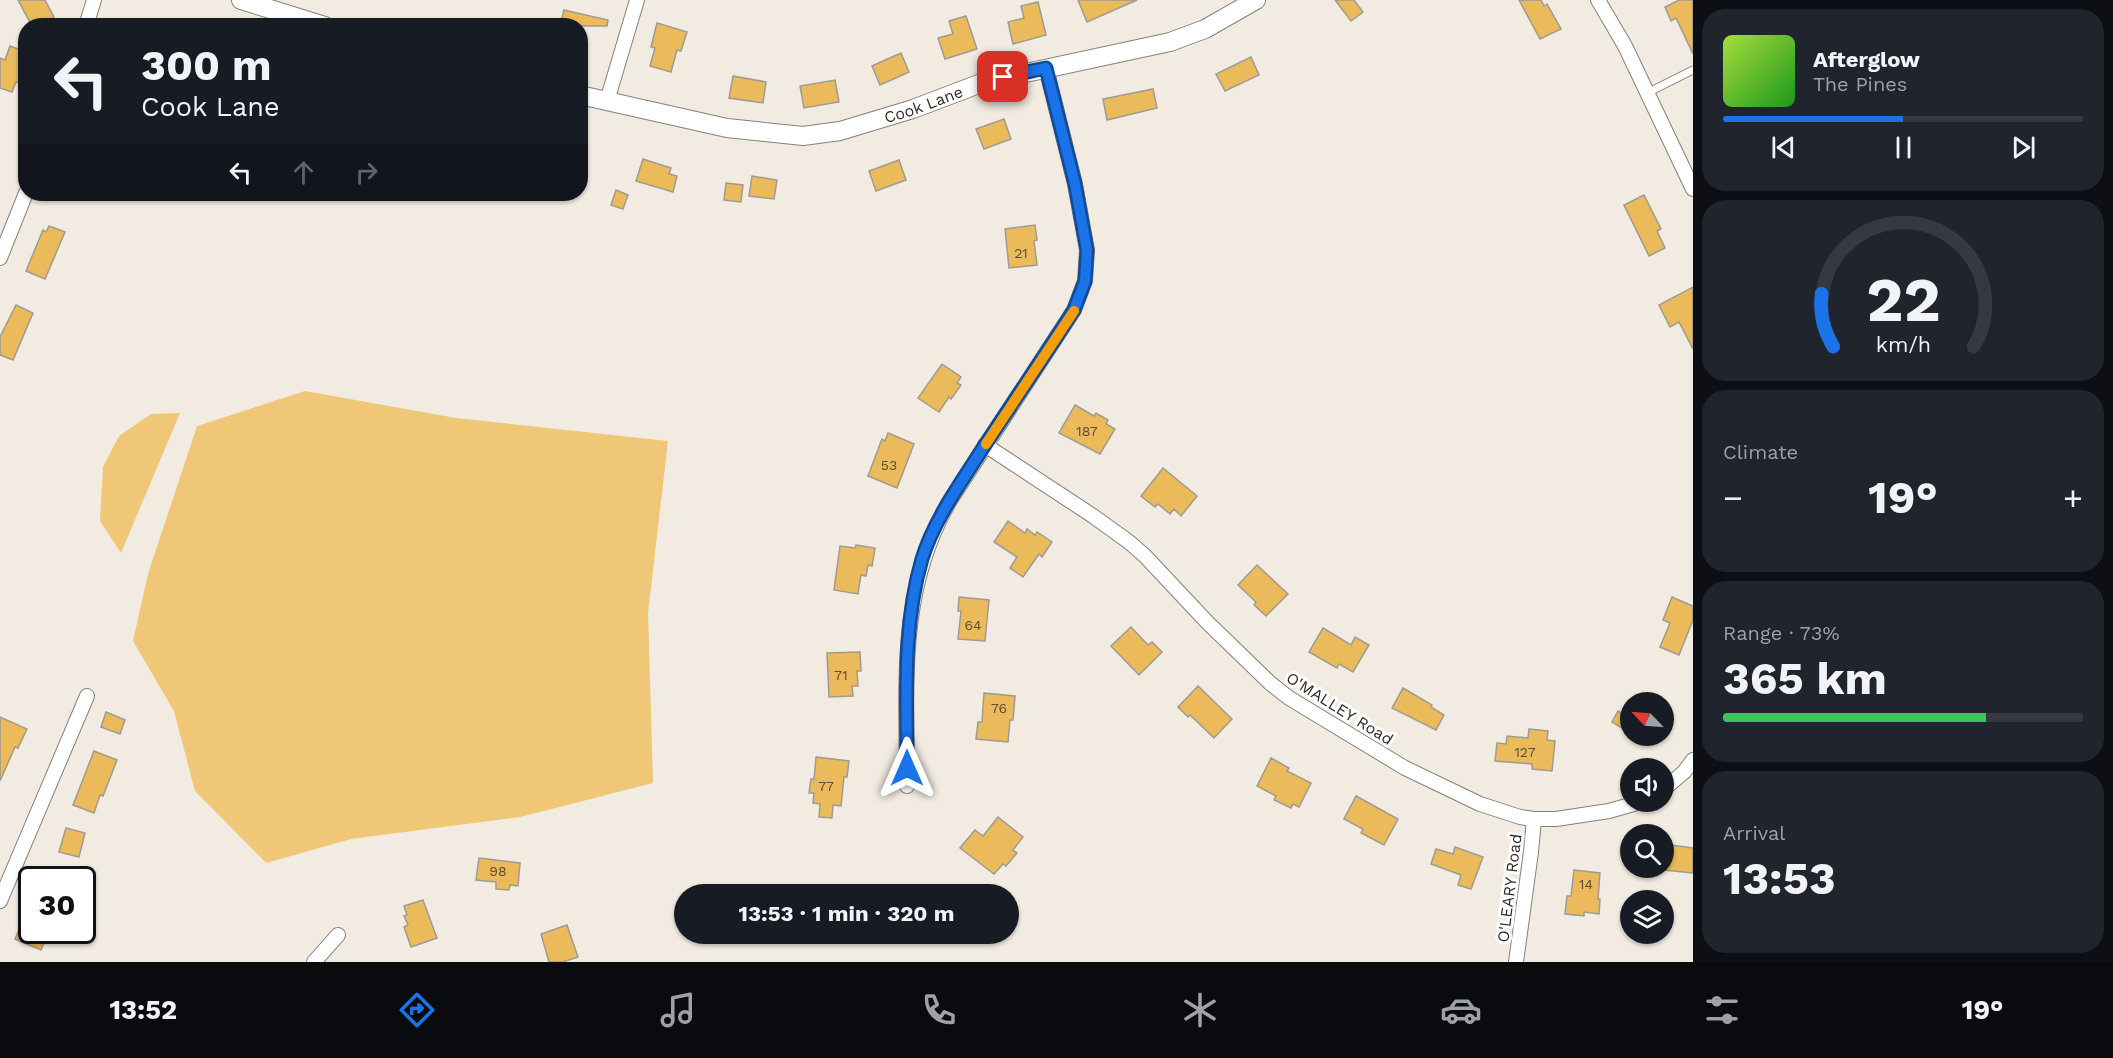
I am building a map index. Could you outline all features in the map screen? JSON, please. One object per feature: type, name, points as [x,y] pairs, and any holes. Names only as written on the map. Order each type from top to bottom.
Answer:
[{"type":"street","points":[[88,18],[94,0]]},
{"type":"street","points":[[241,0],[300,18]]},
{"type":"street","points":[[607,101],[637,0]]},
{"type":"street","name":"Cook Lane","points":[[588,97],[728,128],[803,135],[840,131],[877,121],[984,82],[1170,42],[1205,29],[1256,0]]},
{"type":"street","points":[[1598,0],[1625,46],[1693,189]]},
{"type":"street","points":[[907,786],[907,653],[911,610],[919,571],[938,520],[1074,310],[1083,291],[1087,270],[1087,250],[1075,184],[1046,68]]},
{"type":"street","points":[[0,258],[23,201]]},
{"type":"street","name":"O'MALLEY Road","points":[[985,445],[1129,542],[1270,683],[1311,713],[1405,768],[1450,791],[1507,813],[1534,819],[1556,819],[1620,808]]},
{"type":"street","points":[[0,901],[87,696]]},
{"type":"street","points":[[1674,784],[1689,776],[1693,760]]},
{"type":"street","name":"O'LEARY Road","points":[[1516,962],[1534,819]]},
{"type":"street","points":[[314,962],[338,935]]},
{"type":"lane","points":[[1647,93],[1693,70]]},
{"type":"shaded area","points":[[305,391],[456,418],[668,441],[648,613],[653,783],[520,817],[351,839],[266,863],[195,791],[174,711],[133,641],[148,574],[197,426]]},
{"type":"shaded area","points":[[180,413],[121,553],[100,521],[103,467],[119,436],[151,414]]},
{"type":"building","points":[[18,0],[45,0],[54,17],[52,18],[28,18]]},
{"type":"building","points":[[1078,0],[1137,0],[1087,22]]},
{"type":"building","points":[[1335,0],[1354,0],[1363,12],[1351,21]]},
{"type":"building","points":[[1519,0],[1541,0],[1544,6],[1547,4],[1561,29],[1540,39]]},
{"type":"building","points":[[1679,0],[1693,0],[1693,54],[1676,18],[1671,21],[1665,7]]},
{"type":"building","points":[[1038,2],[1046,35],[1013,44],[1008,22],[1024,18],[1021,6]]},
{"type":"building","points":[[564,10],[608,20],[607,26],[588,26],[588,18],[562,18]]},
{"type":"building","points":[[966,16],[977,49],[945,59],[938,38],[953,34],[949,21]]},
{"type":"building","points":[[657,23],[687,32],[681,51],[677,50],[671,72],[650,66],[655,48],[651,47]]},
{"type":"building","points":[[10,46],[18,49],[18,83],[16,82],[12,92],[0,88],[0,58],[5,60]]},
{"type":"building","points":[[901,53],[909,72],[880,85],[872,66]]},
{"type":"building","points":[[1251,57],[1259,75],[1225,91],[1216,74]]},
{"type":"building","points":[[733,76],[766,82],[763,103],[729,98]]},
{"type":"building","points":[[835,80],[839,102],[804,108],[800,86]]},
{"type":"building","points":[[1153,89],[1157,108],[1107,120],[1103,99]]},
{"type":"building","points":[[1004,119],[1011,139],[984,149],[976,129]]},
{"type":"building","points":[[643,159],[671,168],[669,174],[677,176],[673,192],[636,181]]},
{"type":"building","points":[[899,160],[906,180],[876,191],[869,171]]},
{"type":"building","points":[[752,176],[777,180],[774,199],[749,196]]},
{"type":"building","points":[[726,183],[743,185],[741,202],[724,200]]},
{"type":"building","points":[[616,190],[628,195],[623,209],[611,205]]},
{"type":"building","points":[[1644,195],[1661,229],[1657,231],[1665,248],[1649,256],[1624,205]]},
{"type":"building","points":[[1035,225],[1037,265],[1009,268],[1005,229]]},
{"type":"building","points":[[49,226],[65,232],[45,279],[26,271],[43,230],[46,232]]},
{"type":"building","points":[[1693,287],[1693,349],[1679,322],[1670,327],[1659,305]]},
{"type":"building","points":[[16,305],[33,313],[13,360],[0,355],[0,337]]},
{"type":"building","points":[[942,364],[961,377],[957,383],[961,385],[939,412],[918,398]]},
{"type":"building","points":[[1075,405],[1094,416],[1096,413],[1108,420],[1106,424],[1115,429],[1100,454],[1059,433]]},
{"type":"building","points":[[888,433],[914,444],[897,488],[868,476],[882,439],[885,441]]},
{"type":"building","points":[[1163,468],[1197,496],[1181,516],[1174,509],[1170,514],[1158,504],[1155,507],[1141,496]]},
{"type":"building","points":[[1008,521],[1025,533],[1027,529],[1035,535],[1037,532],[1052,542],[1042,557],[1039,554],[1023,577],[1010,568],[1017,557],[994,542]]},
{"type":"building","points":[[856,545],[875,548],[872,566],[868,565],[866,576],[861,575],[858,594],[834,590],[840,546],[855,548]]},
{"type":"building","points":[[1257,565],[1288,594],[1266,616],[1254,605],[1256,602],[1238,585]]},
{"type":"building","points":[[959,597],[989,600],[985,641],[958,639],[961,611],[958,611]]},
{"type":"building","points":[[1672,597],[1693,606],[1693,620],[1679,655],[1660,647],[1670,623],[1663,620]]},
{"type":"building","points":[[1131,627],[1148,645],[1152,642],[1162,652],[1139,675],[1111,646]]},
{"type":"building","points":[[1323,628],[1351,645],[1355,637],[1369,645],[1353,672],[1339,664],[1337,668],[1309,652]]},
{"type":"building","points":[[860,652],[861,671],[857,671],[858,686],[852,686],[853,696],[829,697],[827,653]]},
{"type":"building","points":[[1198,686],[1232,719],[1214,738],[1178,707]]},
{"type":"building","points":[[1403,688],[1444,715],[1436,730],[1392,708]]},
{"type":"building","points":[[984,693],[1015,696],[1008,742],[976,739],[978,722],[982,722]]},
{"type":"building","points":[[1618,711],[1620,712],[1620,727],[1612,722]]},
{"type":"building","points":[[106,712],[125,720],[120,734],[101,727]]},
{"type":"building","points":[[0,717],[27,729],[18,748],[15,747],[0,781]]},
{"type":"building","points":[[1529,729],[1548,731],[1547,740],[1555,741],[1552,771],[1532,769],[1532,764],[1495,761],[1497,743],[1506,744],[1507,736],[1528,738]]},
{"type":"building","points":[[94,751],[117,760],[94,813],[73,805]]},
{"type":"building","points":[[816,757],[849,761],[847,777],[844,777],[841,806],[833,805],[832,818],[819,817],[820,804],[813,803],[814,793],[809,793],[811,779],[814,779]]},
{"type":"building","points":[[1271,758],[1289,768],[1287,771],[1311,783],[1299,807],[1293,804],[1291,808],[1274,800],[1276,796],[1257,786]]},
{"type":"building","points":[[1356,796],[1398,819],[1384,845],[1361,833],[1363,829],[1344,819]]},
{"type":"building","points":[[998,817],[1023,837],[1013,850],[1017,853],[1006,866],[1003,864],[994,874],[960,848],[975,830],[983,836]]},
{"type":"building","points":[[66,828],[85,833],[79,857],[59,852]]},
{"type":"building","points":[[1674,845],[1693,848],[1693,873],[1674,871]]},
{"type":"building","points":[[1455,847],[1483,857],[1471,889],[1458,885],[1461,875],[1431,864],[1436,849],[1453,854]]},
{"type":"building","points":[[479,858],[520,863],[518,886],[510,885],[509,890],[496,889],[496,882],[476,880]]},
{"type":"building","points":[[1574,870],[1600,873],[1599,914],[1584,912],[1584,916],[1565,914],[1567,896],[1571,896]]},
{"type":"building","points":[[423,900],[437,938],[411,947],[404,927],[408,925],[404,916],[407,915],[404,906]]},
{"type":"building","points":[[567,925],[578,957],[563,962],[549,962],[541,934]]},
{"type":"building","points":[[27,944],[43,944],[41,950]]},
{"type":"slow traffic","points":[[986,444],[1074,311]]},
{"type":"route","points":[[907,768],[907,653],[911,610],[923,556],[938,520],[1074,310],[1083,291],[1087,270],[1087,250],[1075,184],[1046,68],[1003,77]]}]
